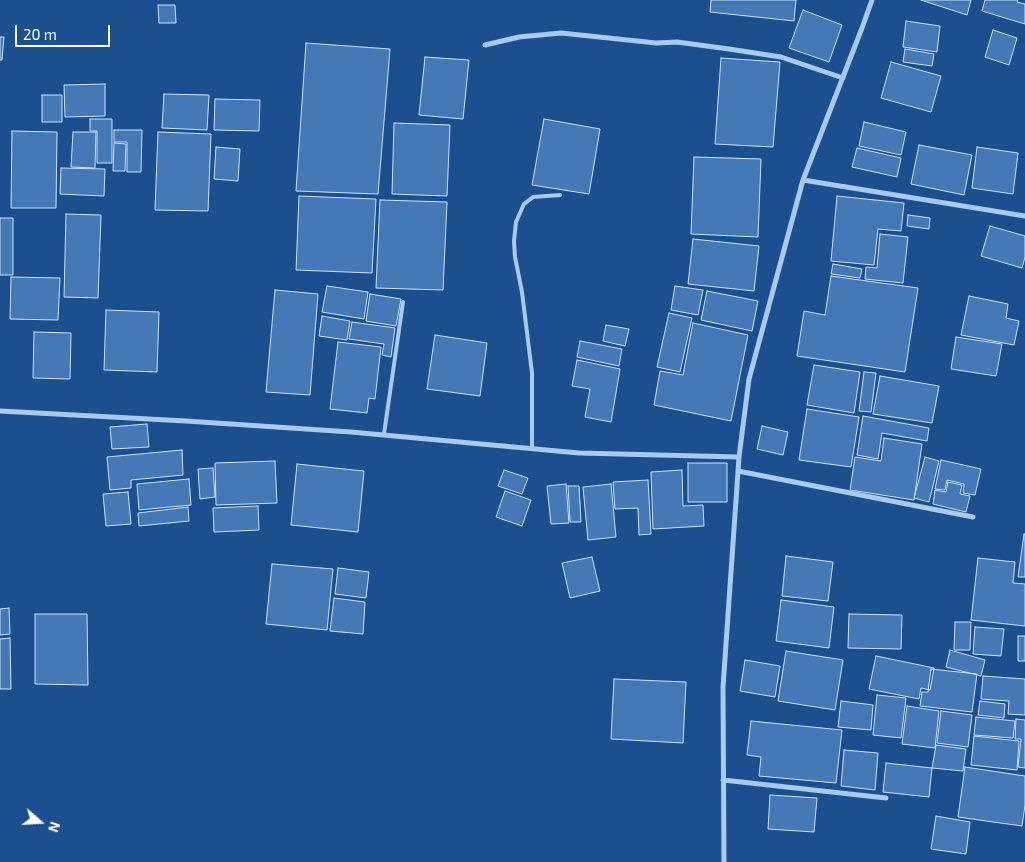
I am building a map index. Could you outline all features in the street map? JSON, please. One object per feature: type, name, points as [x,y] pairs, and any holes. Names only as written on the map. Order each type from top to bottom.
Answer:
[{"type":"street","points":[[724,862],[723,687],[739,457],[749,379],[803,180],[872,0]]},
{"type":"street","points":[[485,45],[519,37],[561,33],[656,43],[677,42],[781,57],[843,78]]},
{"type":"street","points":[[803,180],[1025,216]]},
{"type":"street","points":[[0,411],[176,420],[384,434],[579,453],[739,457]]},
{"type":"street","points":[[738,471],[973,517]]},
{"type":"street","points":[[723,780],[886,798]]},
{"type":"lane","points":[[532,448],[532,372],[522,292],[515,257],[516,222],[524,204],[532,197],[560,195]]},
{"type":"lane","points":[[384,434],[403,302]]},
{"type":"building","points":[[711,0],[796,0],[794,21],[710,12]]},
{"type":"building","points":[[921,0],[971,0],[967,15]]},
{"type":"building","points":[[985,0],[1018,0],[1017,2],[1025,4],[1025,24],[982,11]]},
{"type":"building","points":[[158,5],[175,5],[176,23],[159,23]]},
{"type":"building","points":[[803,10],[842,25],[829,62],[789,48]]},
{"type":"building","points":[[906,21],[940,26],[937,52],[903,47]]},
{"type":"building","points":[[993,30],[1017,38],[1009,65],[985,57]]},
{"type":"building","points":[[0,37],[4,37],[2,60],[0,60]]},
{"type":"building","points":[[306,43],[390,49],[378,194],[296,191]]},
{"type":"building","points":[[905,49],[934,54],[932,66],[903,62]]},
{"type":"building","points":[[425,57],[469,60],[463,119],[419,115]]},
{"type":"building","points":[[721,58],[780,62],[773,147],[715,144]]},
{"type":"building","points":[[891,62],[941,76],[931,112],[881,98]]},
{"type":"building","points":[[105,84],[105,116],[65,117],[64,85]]},
{"type":"building","points":[[164,94],[209,95],[207,130],[162,128]]},
{"type":"building","points":[[42,95],[62,95],[62,122],[42,122]]},
{"type":"building","points":[[215,99],[260,100],[259,131],[214,130]]},
{"type":"building","points":[[90,119],[112,119],[112,163],[97,163],[97,131],[90,131]]},
{"type":"building","points":[[544,119],[600,129],[589,194],[532,185]]},
{"type":"building","points":[[864,122],[906,132],[901,155],[859,146]]},
{"type":"building","points":[[394,123],[450,125],[447,196],[392,194]]},
{"type":"building","points":[[114,130],[142,130],[141,172],[127,172],[127,142],[114,142]]},
{"type":"building","points":[[12,131],[57,132],[56,208],[11,208]]},
{"type":"building","points":[[73,132],[96,132],[95,168],[71,167]]},
{"type":"building","points":[[158,132],[211,134],[208,211],[155,210]]},
{"type":"building","points":[[114,143],[126,144],[125,171],[113,171]]},
{"type":"building","points":[[919,145],[972,155],[964,195],[911,184]]},
{"type":"building","points":[[216,147],[240,149],[238,181],[214,179]]},
{"type":"building","points":[[977,147],[1018,153],[1013,194],[972,188]]},
{"type":"building","points":[[857,148],[901,158],[897,177],[852,167]]},
{"type":"building","points":[[694,157],[761,159],[758,237],[691,234]]},
{"type":"building","points":[[61,168],[105,169],[104,196],[60,194]]},
{"type":"building","points":[[299,196],[376,199],[372,273],[296,270]]},
{"type":"building","points":[[837,196],[904,203],[901,231],[878,229],[874,265],[831,261]]},
{"type":"building","points":[[380,200],[447,202],[443,290],[376,288]]},
{"type":"building","points":[[66,214],[101,215],[98,298],[64,297]]},
{"type":"building","points":[[908,215],[930,218],[929,229],[907,226]]},
{"type":"building","points":[[0,218],[13,218],[13,275],[0,275]]},
{"type":"building","points":[[990,226],[1025,236],[1025,257],[1022,268],[981,256]]},
{"type":"building","points":[[880,234],[908,237],[903,283],[865,279],[866,267],[877,268]]},
{"type":"building","points":[[693,239],[759,246],[754,291],[688,284]]},
{"type":"building","points":[[833,264],[862,269],[860,278],[831,274]]},
{"type":"building","points":[[831,276],[918,288],[905,372],[797,356],[804,311],[825,315]]},
{"type":"building","points":[[11,277],[60,278],[58,320],[10,319]]},
{"type":"building","points":[[327,286],[368,292],[364,319],[322,312]]},
{"type":"building","points":[[675,286],[703,290],[698,315],[671,310]]},
{"type":"building","points":[[275,290],[318,294],[310,395],[266,392]]},
{"type":"building","points":[[707,291],[758,301],[752,331],[701,320]]},
{"type":"building","points":[[370,294],[401,299],[396,326],[366,321]]},
{"type":"building","points":[[969,296],[1008,304],[1006,318],[1019,321],[1014,345],[961,335]]},
{"type":"building","points":[[106,310],[159,312],[157,372],[104,370]]},
{"type":"building","points":[[669,313],[692,318],[680,372],[657,367]]},
{"type":"building","points":[[322,316],[350,321],[347,340],[319,336]]},
{"type":"building","points":[[352,322],[395,328],[391,357],[382,355],[384,344],[349,339]]},
{"type":"building","points":[[693,323],[748,335],[731,421],[654,405],[660,371],[683,375]]},
{"type":"building","points":[[606,325],[629,329],[625,346],[603,341]]},
{"type":"building","points":[[34,332],[71,333],[70,379],[33,378]]},
{"type":"building","points":[[435,335],[487,343],[480,396],[427,389]]},
{"type":"building","points":[[956,337],[1002,344],[996,376],[951,369]]},
{"type":"building","points":[[580,341],[622,349],[619,366],[577,357]]},
{"type":"building","points":[[338,342],[381,347],[375,399],[369,398],[367,413],[330,409]]},
{"type":"building","points":[[577,360],[620,369],[611,422],[585,417],[590,389],[572,386]]},
{"type":"building","points":[[814,365],[860,372],[854,413],[807,405]]},
{"type":"building","points":[[864,372],[876,373],[871,412],[859,411]]},
{"type":"building","points":[[880,376],[939,386],[932,423],[873,414]]},
{"type":"building","points":[[807,409],[859,417],[851,467],[799,460]]},
{"type":"building","points":[[863,416],[929,428],[927,441],[882,433],[878,459],[857,455]]},
{"type":"building","points":[[147,424],[149,447],[112,449],[110,427]]},
{"type":"building","points":[[762,426],[788,432],[783,455],[757,449]]},
{"type":"building","points":[[884,438],[922,444],[914,500],[850,490],[855,457],[881,461]]},
{"type":"building","points":[[182,450],[183,475],[131,480],[131,488],[110,490],[107,457]]},
{"type":"building","points":[[925,457],[939,461],[929,502],[914,498]]},
{"type":"building","points":[[941,460],[981,469],[975,495],[963,493],[964,484],[947,480],[945,490],[935,489]]},
{"type":"building","points":[[275,461],[277,503],[216,505],[215,463]]},
{"type":"building","points":[[688,463],[727,463],[727,502],[688,502]]},
{"type":"building","points":[[297,464],[364,471],[358,532],[291,525]]},
{"type":"building","points":[[213,468],[215,497],[200,499],[198,469]]},
{"type":"building","points":[[504,470],[528,478],[522,494],[498,486]]},
{"type":"building","points":[[682,470],[683,506],[703,505],[704,526],[653,529],[651,472]]},
{"type":"building","points":[[189,479],[191,505],[139,510],[137,484]]},
{"type":"building","points":[[648,480],[651,534],[639,535],[638,508],[615,509],[613,482]]},
{"type":"building","points":[[948,482],[962,485],[960,494],[970,496],[966,512],[933,504],[935,490],[946,492]]},
{"type":"building","points":[[566,484],[569,523],[551,524],[547,486]]},
{"type":"building","points":[[611,484],[616,537],[588,540],[583,487]]},
{"type":"building","points":[[568,486],[579,486],[581,522],[570,522]]},
{"type":"building","points":[[505,491],[531,500],[522,526],[496,517]]},
{"type":"building","points":[[128,492],[131,524],[106,526],[103,494]]},
{"type":"building","points":[[258,506],[259,530],[214,532],[213,508]]},
{"type":"building","points":[[188,507],[189,521],[139,526],[138,513]]},
{"type":"building","points":[[1024,534],[1025,577],[1018,577]]},
{"type":"building","points":[[786,556],[833,562],[828,601],[782,596]]},
{"type":"building","points":[[592,557],[600,591],[570,598],[562,563]]},
{"type":"building","points":[[978,558],[1015,562],[1013,583],[1025,584],[1025,626],[971,620]]},
{"type":"building","points":[[272,564],[333,569],[327,630],[266,624]]},
{"type":"building","points":[[338,568],[369,572],[366,598],[335,594]]},
{"type":"building","points":[[334,598],[365,602],[363,634],[330,631]]},
{"type":"building","points":[[781,600],[834,607],[829,648],[776,641]]},
{"type":"building","points":[[9,608],[10,634],[0,635],[0,609]]},
{"type":"building","points":[[35,614],[87,614],[88,685],[35,684]]},
{"type":"building","points":[[849,614],[902,615],[901,649],[848,648]]},
{"type":"building","points":[[955,622],[971,622],[970,650],[954,650]]},
{"type":"building","points":[[975,627],[1004,629],[1001,656],[973,654]]},
{"type":"building","points":[[1018,636],[1025,636],[1025,661],[1018,661]]},
{"type":"building","points":[[10,638],[11,689],[0,689],[0,639]]},
{"type":"building","points":[[950,650],[985,660],[981,676],[946,667]]},
{"type":"building","points":[[786,651],[843,660],[835,710],[778,701]]},
{"type":"building","points":[[876,656],[934,668],[930,690],[921,688],[919,699],[869,689]]},
{"type":"building","points":[[745,660],[780,666],[775,697],[740,691]]},
{"type":"building","points":[[931,669],[977,674],[972,712],[920,706],[922,692],[928,692]]},
{"type":"building","points":[[983,676],[1025,679],[1025,715],[1008,714],[1009,701],[981,699]]},
{"type":"building","points":[[614,679],[686,682],[683,743],[611,739]]},
{"type":"building","points":[[877,695],[906,698],[901,738],[873,735]]},
{"type":"building","points":[[841,701],[873,705],[871,730],[838,727]]},
{"type":"building","points":[[980,701],[1005,704],[1004,718],[978,715]]},
{"type":"building","points":[[907,706],[939,711],[935,748],[902,744]]},
{"type":"building","points":[[941,711],[972,715],[968,747],[937,743]]},
{"type":"building","points":[[976,717],[1015,721],[1013,738],[974,735]]},
{"type":"building","points":[[1016,719],[1025,720],[1025,768],[1018,767],[1021,739],[1015,739]]},
{"type":"building","points":[[751,721],[842,730],[836,783],[759,776],[761,757],[747,755]]},
{"type":"building","points":[[974,736],[1019,741],[1017,770],[971,765]]},
{"type":"building","points":[[936,745],[966,749],[963,771],[932,768]]},
{"type":"building","points":[[844,750],[878,753],[875,790],[841,786]]},
{"type":"building","points":[[886,763],[932,768],[929,797],[883,792]]},
{"type":"building","points":[[965,767],[1025,776],[1025,805],[1022,826],[958,817]]},
{"type":"building","points":[[770,795],[817,798],[814,832],[768,829]]},
{"type":"building","points":[[936,816],[970,822],[966,854],[931,849]]}]
